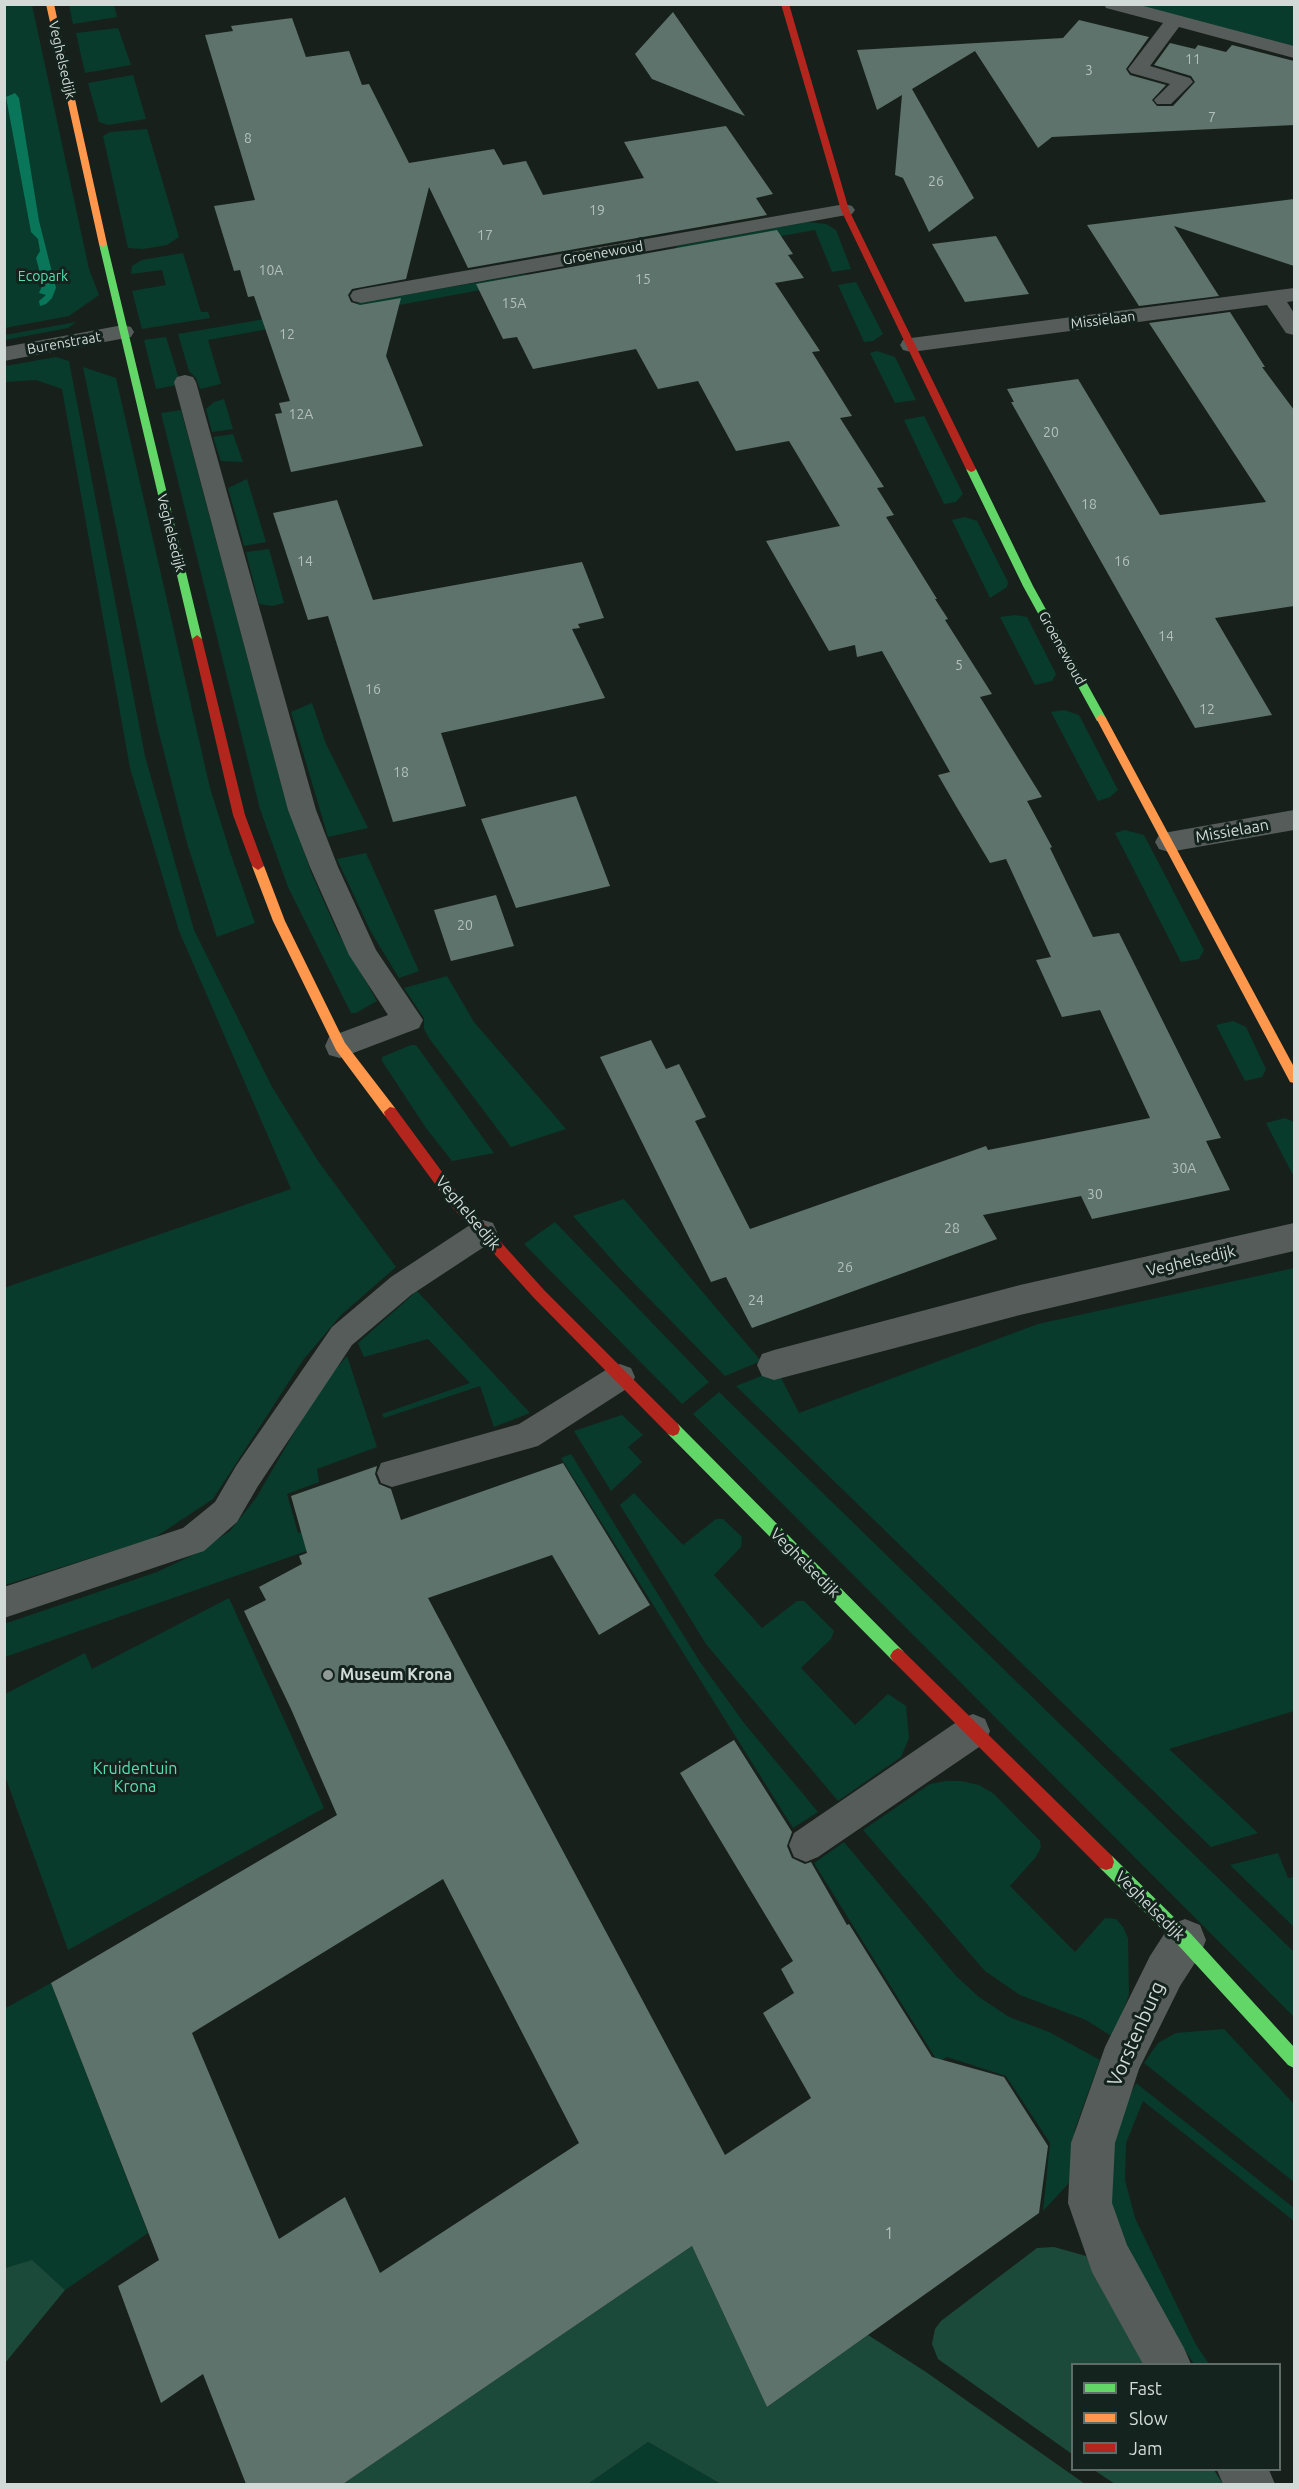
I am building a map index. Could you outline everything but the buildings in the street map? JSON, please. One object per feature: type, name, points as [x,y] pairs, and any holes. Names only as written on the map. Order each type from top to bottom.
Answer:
[{"type":"street","name":"Veghelsedijk","points":[[50,4],[123,332],[238,815],[279,921],[340,1046],[457,1203],[483,1232],[620,1377],[1185,1940],[1294,2059]]},
{"type":"street","name":"Groenewoud","points":[[786,4],[845,210],[1028,586],[1169,842],[1294,1078]]},
{"type":"street","points":[[1113,4],[1294,52]]},
{"type":"street","points":[[1164,100],[1183,82],[1138,69],[1174,21]]},
{"type":"street","name":"Groenewoud","points":[[361,296],[845,210]]},
{"type":"street","points":[[1284,297],[1294,328]]},
{"type":"street","name":"Missielaan","points":[[911,345],[1284,297]]},
{"type":"street","name":"Burenstraat","points":[[4,354],[123,332]]},
{"type":"street","points":[[185,382],[302,810],[324,867],[364,955],[408,1020],[340,1046]]},
{"type":"street","name":"Missielaan","points":[[1169,842],[1294,820]]},
{"type":"street","name":"Veghelsedijk","points":[[774,1365],[1020,1300],[1294,1237]]},
{"type":"street","name":"Vorstenburg","points":[[1167,2363],[1108,2256],[1090,2203],[1093,2143],[1119,2062],[1165,1971],[1185,1940]]},
{"type":"street","points":[[1242,2471],[1251,2484]]},
{"type":"lane","points":[[4,1603],[193,1540],[226,1512],[253,1467],[342,1336],[400,1286],[483,1232]]},
{"type":"lane","points":[[392,1473],[527,1436],[620,1377]]},
{"type":"lane","points":[[806,1845],[973,1731]]},
{"type":"green space","name":"Ecopark","points":[[4,5],[32,5],[89,269],[99,295],[69,316],[5,328]]},
{"type":"green space","points":[[69,5],[114,5],[117,17],[73,24]]},
{"type":"green space","points":[[1129,5],[1294,5],[1294,46]]},
{"type":"green space","points":[[118,28],[131,65],[85,73],[76,33]]},
{"type":"green space","points":[[133,75],[146,119],[108,125],[99,122],[88,83]]},
{"type":"green space","points":[[147,129],[179,237],[167,245],[143,249],[128,248],[103,136],[110,132]]},
{"type":"green space","points":[[808,222],[826,224],[836,230],[851,269],[832,272],[815,230],[673,255],[671,252],[677,246]]},
{"type":"green space","points":[[183,253],[201,312],[208,312],[210,318],[142,329],[132,291],[166,285],[162,270],[131,274],[132,266],[142,260]]},
{"type":"green space","points":[[526,274],[530,281],[208,340],[221,384],[200,389],[196,378],[189,371],[178,334]]},
{"type":"green space","points":[[856,282],[883,334],[873,341],[864,342],[838,285]]},
{"type":"green space","points":[[76,322],[68,328],[5,340],[5,335]]},
{"type":"green space","points":[[166,337],[180,382],[177,385],[156,389],[144,340]]},
{"type":"green space","points":[[877,351],[895,357],[916,400],[895,403],[870,353]]},
{"type":"green space","points":[[56,357],[69,361],[145,756],[194,930],[272,1087],[318,1161],[396,1267],[341,1315],[303,1360],[213,1499],[154,1538],[5,1585],[4,1288],[291,1189],[179,931],[130,768],[62,389],[36,380],[5,382],[5,366]]},
{"type":"green space","points":[[83,367],[116,378],[210,788],[255,923],[217,937],[187,843],[157,725]]},
{"type":"green space","points":[[224,399],[233,429],[212,432],[206,409],[214,402]]},
{"type":"green space","points":[[181,410],[284,794],[311,872],[337,931],[377,1001],[356,1013],[351,1013],[288,887],[260,809],[161,413]]},
{"type":"green space","points":[[924,416],[963,494],[956,502],[944,504],[904,420]]},
{"type":"green space","points":[[233,434],[243,462],[221,461],[213,437]]},
{"type":"green space","points":[[247,479],[266,542],[244,546],[228,488]]},
{"type":"green space","points":[[965,517],[977,521],[1008,582],[1007,587],[990,598],[952,520]]},
{"type":"green space","points":[[269,549],[284,603],[272,606],[259,604],[246,552]]},
{"type":"green space","points":[[1015,615],[1027,617],[1056,674],[1052,681],[1035,685],[1000,617]]},
{"type":"green space","points":[[312,703],[326,744],[368,828],[328,837],[291,712]]},
{"type":"green space","points":[[1064,710],[1079,715],[1118,790],[1110,797],[1098,801],[1051,712]]},
{"type":"green space","points":[[1125,830],[1144,835],[1204,950],[1199,959],[1181,962],[1115,833]]},
{"type":"green space","points":[[366,853],[419,971],[399,978],[371,932],[337,859]]},
{"type":"green space","points":[[447,976],[474,1022],[566,1129],[511,1147],[429,1038],[424,1029],[424,1018],[404,988]]},
{"type":"green space","points":[[1233,1021],[1246,1027],[1266,1069],[1262,1077],[1245,1081],[1216,1025]]},
{"type":"green space","points":[[416,1045],[494,1153],[452,1161],[426,1128],[382,1061],[382,1057]]},
{"type":"green space","points":[[1285,1118],[1294,1122],[1294,1177],[1266,1123]]},
{"type":"green space","points":[[624,1199],[761,1361],[725,1376],[622,1271],[573,1216]]},
{"type":"green space","points":[[555,1222],[709,1382],[682,1404],[524,1244]]},
{"type":"green space","points":[[1294,1268],[1294,1711],[1169,1749],[1258,1833],[1211,1847],[736,1386],[777,1370],[799,1413],[1038,1324]]},
{"type":"green space","points":[[417,1291],[530,1413],[494,1427],[480,1386],[384,1418],[382,1414],[470,1383],[428,1339],[364,1357],[358,1343]]},
{"type":"green space","points":[[347,1356],[377,1447],[317,1469],[319,1482],[287,1494],[298,1533],[313,1529],[318,1547],[5,1657],[4,1624],[157,1572],[195,1554],[230,1531],[256,1498],[322,1385]]},
{"type":"green space","points":[[719,1392],[1294,1952],[1294,2017],[693,1414]]},
{"type":"green space","points":[[622,1415],[643,1435],[628,1447],[642,1462],[611,1491],[574,1431]]},
{"type":"green space","points":[[571,1454],[700,1662],[744,1723],[818,1812],[793,1828],[561,1458]]},
{"type":"green space","points":[[634,1493],[683,1545],[716,1519],[723,1519],[742,1537],[741,1547],[714,1575],[762,1628],[797,1601],[804,1601],[834,1631],[831,1639],[801,1668],[855,1725],[888,1694],[906,1706],[909,1738],[901,1757],[838,1801],[706,1644],[620,1505]]},
{"type":"green space","name":"Kruidentuin Krona","points":[[229,1598],[324,1808],[68,1950],[5,1776],[5,1694],[85,1653],[92,1669]]},
{"type":"green space","points":[[961,1781],[979,1785],[994,1794],[1040,1841],[1041,1848],[1035,1858],[1010,1886],[1075,1952],[1105,1918],[1116,1919],[1123,1927],[1128,1938],[1129,1995],[1113,2037],[1086,2020],[1020,1995],[985,1971],[863,1830],[930,1784]]},
{"type":"green space","points":[[844,1842],[956,1976],[979,1997],[1009,2017],[1049,2032],[1100,2060],[1075,2129],[1070,2182],[1043,2211],[1050,2143],[1006,2076],[947,2057],[938,2062],[814,1863]]},
{"type":"green space","points":[[1278,1853],[1288,1878],[1294,1877],[1294,1927],[1230,1865]]},
{"type":"green space","points":[[51,1983],[148,2233],[65,2290],[32,2261],[5,2268],[4,2009]]},
{"type":"green space","points":[[1224,2029],[1294,2104],[1294,2182],[1144,2063],[1158,2043],[1176,2033]]},
{"type":"green space","points":[[1136,2083],[1294,2208],[1294,2221],[1143,2101],[1126,2143],[1125,2180],[1135,2218],[1195,2343],[1208,2363],[1193,2363],[1170,2328],[1114,2223],[1109,2190],[1111,2150],[1121,2114]]},
{"type":"green space","points":[[648,2442],[721,2484],[588,2484]]},
{"type":"shaded area","points":[[15,93],[19,98],[39,221],[56,288],[52,298],[40,306],[39,301],[46,295],[39,293],[43,284],[36,258],[40,251],[38,239],[31,232],[6,97]]},
{"type":"shaded area","points":[[692,2246],[767,2407],[868,2335],[926,2372],[1085,2484],[721,2484],[648,2442],[588,2484],[343,2484]]},
{"type":"shaded area","points":[[1054,2247],[1086,2256],[1122,2325],[1147,2363],[1071,2363],[1071,2453],[938,2359],[932,2344],[935,2329],[941,2321],[1037,2248]]},
{"type":"shaded area","points":[[32,2260],[65,2290],[5,2363],[5,2268]]},
{"type":"shaded area","points":[[1096,2471],[1215,2471],[1223,2484],[1115,2484]]},
{"type":"traffic: fast","points":[[103,244],[197,639]]},
{"type":"traffic: fast","points":[[971,469],[1028,586],[1101,718]]},
{"type":"traffic: fast","points":[[673,1429],[898,1656]]},
{"type":"traffic: fast","points":[[1106,1862],[1185,1940],[1294,2059]]},
{"type":"traffic: slow","points":[[50,4],[103,244]]},
{"type":"traffic: slow","points":[[1101,718],[1294,1078]]},
{"type":"traffic: slow","points":[[258,866],[279,921],[340,1046],[390,1112]]},
{"type":"traffic: jam","points":[[785,4],[845,210],[971,469]]},
{"type":"traffic: jam","points":[[197,639],[239,815],[258,866]]},
{"type":"traffic: jam","points":[[390,1112],[457,1203],[539,1294],[673,1429]]},
{"type":"traffic: jam","points":[[898,1656],[1106,1862]]},
{"type":"place","name":"Museum Krona","points":[[328,1675]]}]
